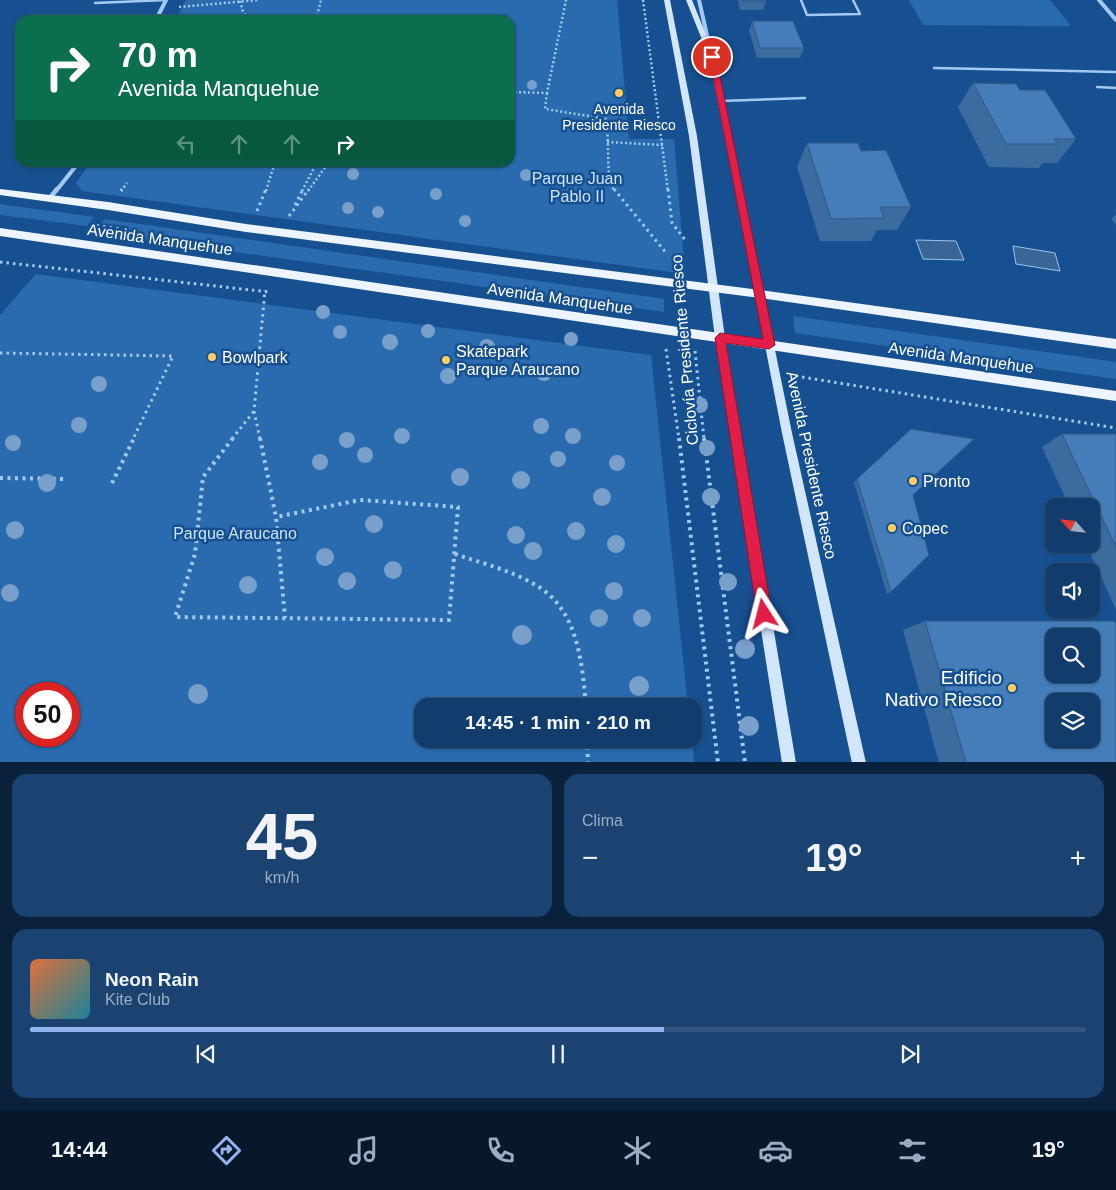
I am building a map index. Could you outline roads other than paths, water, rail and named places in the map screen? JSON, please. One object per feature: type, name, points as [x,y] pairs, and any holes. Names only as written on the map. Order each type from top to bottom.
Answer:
[{"type":"main road","points":[[668,0],[693,136],[720,338],[789,762]]},
{"type":"main road","name":"Avenida Presidente Riesco","points":[[689,0],[712,57],[786,433],[859,762]]},
{"type":"main road","name":"Avenida Manquehue","points":[[0,192],[108,206],[246,228],[760,294],[1116,344]]},
{"type":"main road","name":"Avenida Manquehue","points":[[0,232],[1116,396]]},
{"type":"street","points":[[158,15],[166,0]]},
{"type":"street","points":[[699,0],[712,57]]},
{"type":"street","points":[[1098,0],[1116,20]]},
{"type":"street","points":[[49,198],[75,167]]},
{"type":"lane","points":[[94,3],[166,0]]},
{"type":"lane","points":[[801,0],[807,15],[860,14],[853,0]]},
{"type":"lane","points":[[934,68],[1116,72]]},
{"type":"lane","points":[[1097,87],[1116,88]]},
{"type":"lane","points":[[721,102],[805,98]]},
{"type":"place","name":"Avenida Presidente Riesco","points":[[619,93]]},
{"type":"place","name":"Bowlpark","points":[[212,357]]},
{"type":"place","name":"Skatepark Parque Araucano","points":[[446,360]]},
{"type":"place","name":"Pronto","points":[[913,481]]},
{"type":"place","name":"Copec","points":[[892,528]]},
{"type":"place","name":"Edificio Nativo Riesco","points":[[1012,688]]},
{"type":"park label","name":"Parque Juan Pablo II","points":[[577,187]]},
{"type":"park label","name":"Parque Araucano","points":[[235,533]]}]
